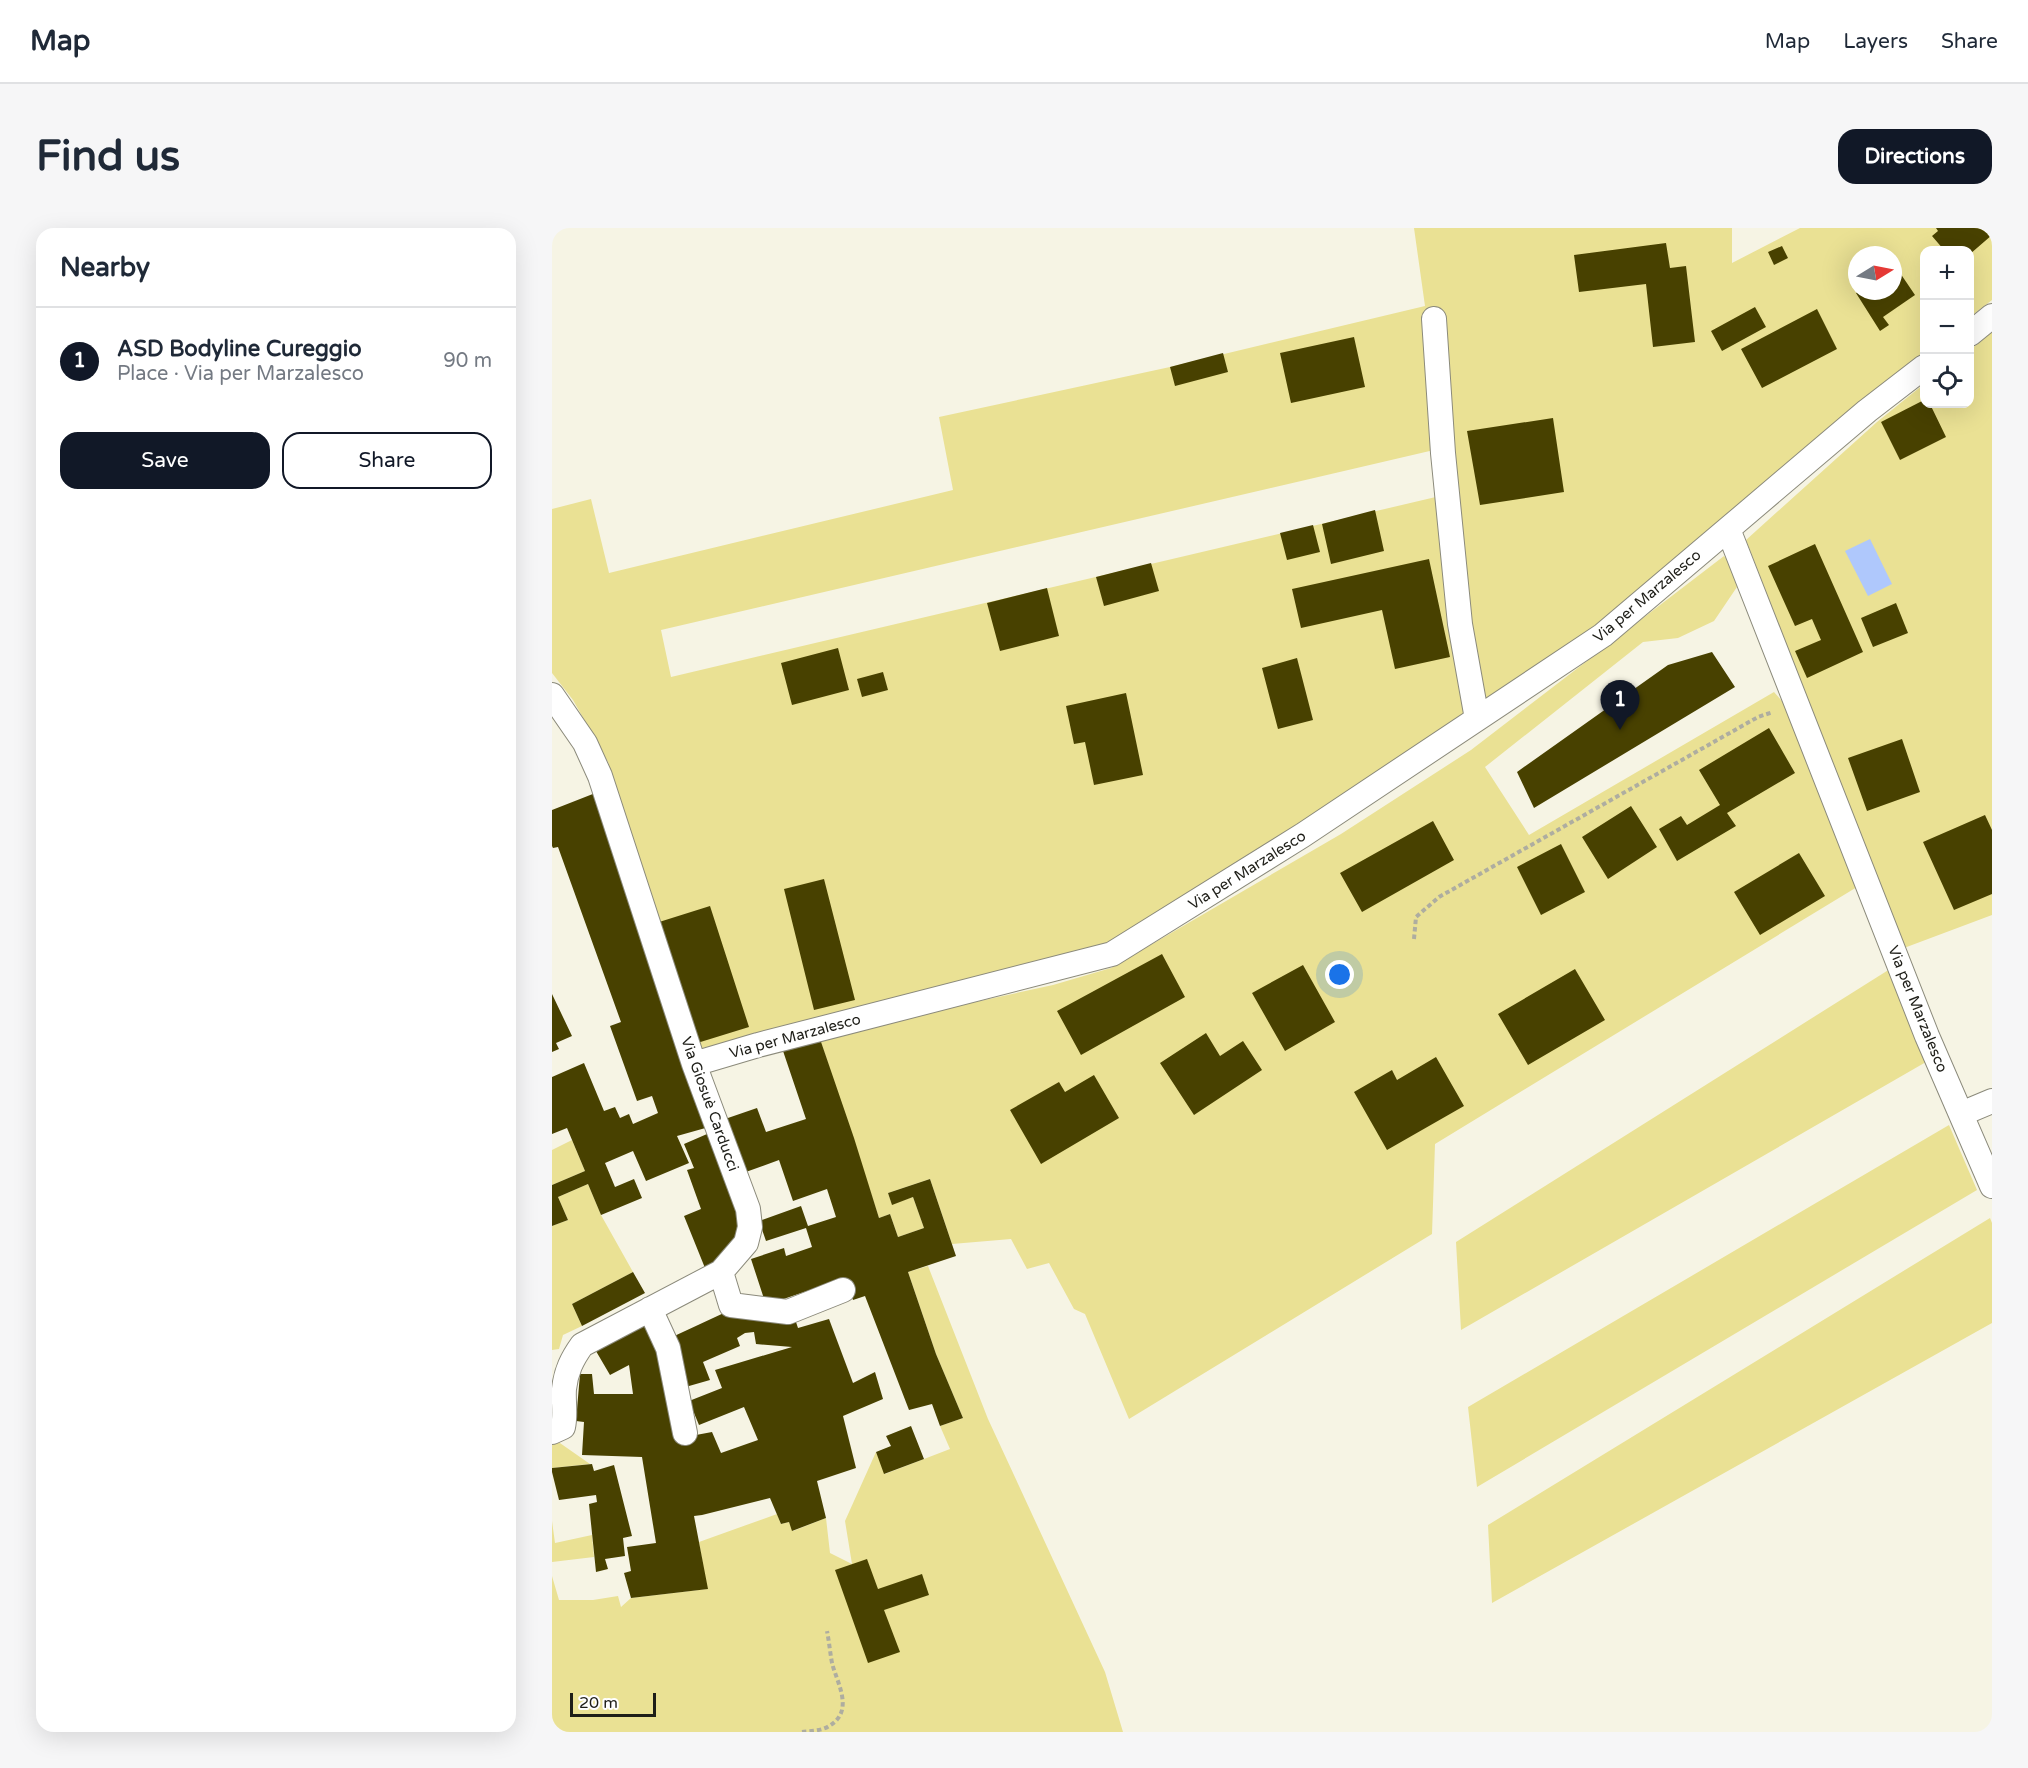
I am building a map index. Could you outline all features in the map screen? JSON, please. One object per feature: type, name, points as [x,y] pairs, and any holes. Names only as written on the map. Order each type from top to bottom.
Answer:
[{"type":"street","points":[[1974,331],[1992,316]]},
{"type":"street","points":[[1434,319],[1443,453],[1460,624],[1477,719]]},
{"type":"street","name":"Via per Marzalesco","points":[[694,1064],[758,1045],[1112,954],[1303,835],[1603,635],[1867,411],[1920,370]]},
{"type":"street","name":"Via per Marzalesco","points":[[1728,529],[1923,1025],[1992,1186]]},
{"type":"street","name":"Via Giosuè Carducci","points":[[552,695],[585,743],[600,776],[694,1064],[748,1209],[750,1227],[746,1243],[721,1272],[582,1345],[569,1363],[564,1389],[565,1416],[562,1427],[552,1432]]},
{"type":"street","points":[[1961,1114],[1992,1101]]},
{"type":"street","points":[[721,1272],[731,1305],[788,1312],[843,1290]]},
{"type":"street","points":[[650,1309],[668,1348],[685,1433]]},
{"type":"path","points":[[1414,939],[1416,917],[1439,897],[1758,717],[1777,711],[1800,713]]},
{"type":"path","points":[[802,1732],[828,1727],[838,1718],[843,1701],[841,1686],[833,1666],[827,1631]]},
{"type":"shaded area","points":[[1414,228],[1732,228],[1732,263],[1800,228],[1992,228],[1992,300],[1974,314],[1974,246],[1920,246],[1920,355],[1593,635],[1295,831],[1105,947],[695,1050],[608,762],[573,700],[552,673],[552,509],[591,499],[609,573],[953,490],[939,417],[1170,367],[1425,306]],"holes":[[[1434,450],[1440,496],[671,677],[661,630]]]},
{"type":"shaded area","points":[[1992,332],[1992,915],[1904,948],[1746,540],[1877,422],[1920,387],[1920,408],[1974,408],[1974,347]]},
{"type":"shaded area","points":[[1724,556],[1731,564],[1737,587],[1714,621],[1678,638],[1643,642],[1485,767],[1529,835],[1774,692],[1788,708],[1857,887],[1435,1144],[1432,1234],[1129,1419],[1085,1314],[1074,1309],[1049,1263],[1027,1269],[1011,1239],[952,1244],[930,1179],[888,1193],[892,1204],[913,1197],[924,1228],[898,1237],[890,1214],[879,1218],[819,1036],[1053,985],[1111,968],[1341,834],[1471,750]]},
{"type":"shaded area","points":[[1890,969],[1926,1062],[1461,1330],[1456,1242]]},
{"type":"shaded area","points":[[1949,1125],[1977,1190],[1477,1487],[1468,1407]]},
{"type":"shaded area","points":[[572,1140],[585,1171],[552,1185],[552,1150]]},
{"type":"shaded area","points":[[588,1184],[601,1215],[633,1272],[572,1304],[582,1326],[563,1335],[559,1349],[552,1350],[552,1226],[568,1220],[558,1197]]},
{"type":"shaded area","points":[[1990,1218],[1992,1223],[1992,1323],[1492,1603],[1488,1525]]},
{"type":"shaded area","points":[[928,1266],[988,1419],[1105,1672],[1123,1732],[552,1732],[552,1576],[559,1600],[593,1600],[618,1596],[621,1607],[631,1598],[707,1589],[699,1542],[777,1514],[781,1524],[789,1522],[793,1531],[826,1518],[830,1553],[852,1564],[845,1521],[876,1452],[885,1474],[950,1449],[940,1426],[963,1418],[936,1354],[908,1272]]},
{"type":"shaded area","points":[[557,1441],[590,1464],[552,1468],[552,1442]]},
{"type":"shaded area","points":[[552,1521],[555,1543],[592,1535],[594,1557],[552,1562]]},
{"type":"water","points":[[1870,539],[1892,584],[1868,596],[1845,551]]},
{"type":"building","points":[[1936,228],[1988,228],[1992,235],[1974,251],[1974,246],[1941,246],[1932,236],[1938,231]]},
{"type":"building","points":[[1666,243],[1670,268],[1686,266],[1695,342],[1653,347],[1646,284],[1579,292],[1574,255]]},
{"type":"building","points":[[1782,246],[1788,258],[1774,265],[1768,252]]},
{"type":"building","points":[[1902,276],[1915,295],[1883,317],[1889,325],[1880,331],[1860,300],[1902,300]]},
{"type":"building","points":[[1755,307],[1766,327],[1722,351],[1711,331]]},
{"type":"building","points":[[1817,309],[1837,349],[1762,388],[1741,349]]},
{"type":"building","points":[[1354,337],[1365,387],[1291,403],[1280,353]]},
{"type":"building","points":[[1223,353],[1228,372],[1175,386],[1170,367]]},
{"type":"building","points":[[1920,402],[1920,408],[1932,408],[1946,437],[1900,460],[1881,422]]},
{"type":"building","points":[[1553,418],[1564,492],[1480,505],[1467,431]]},
{"type":"building","points":[[1375,510],[1384,551],[1331,564],[1322,524]]},
{"type":"building","points":[[1313,525],[1320,552],[1287,560],[1280,533]]},
{"type":"building","points":[[1815,544],[1863,652],[1807,678],[1795,651],[1821,640],[1812,619],[1795,626],[1768,566]]},
{"type":"building","points":[[1429,559],[1450,657],[1395,669],[1382,610],[1301,628],[1292,589]]},
{"type":"building","points":[[1151,563],[1159,591],[1104,606],[1096,577]]},
{"type":"building","points":[[1047,588],[1059,636],[1000,651],[987,603]]},
{"type":"building","points":[[1896,603],[1908,633],[1873,647],[1861,618]]},
{"type":"building","points":[[838,648],[849,690],[792,705],[781,663]]},
{"type":"building","points":[[1712,652],[1735,687],[1534,808],[1517,772],[1668,665]]},
{"type":"building","points":[[1297,658],[1313,720],[1278,729],[1262,668]]},
{"type":"building","points":[[883,672],[888,690],[862,697],[857,679]]},
{"type":"building","points":[[1126,693],[1143,775],[1094,785],[1085,742],[1074,744],[1066,706]]},
{"type":"building","points":[[1769,728],[1795,773],[1727,813],[1736,826],[1677,861],[1659,829],[1681,816],[1687,825],[1720,805],[1699,770]]},
{"type":"building","points":[[1902,739],[1920,792],[1867,811],[1848,758]]},
{"type":"building","points":[[603,790],[709,1127],[677,1136],[689,1163],[646,1181],[633,1151],[605,1163],[615,1187],[634,1179],[642,1198],[601,1215],[588,1184],[558,1197],[568,1220],[552,1226],[552,1185],[585,1171],[567,1128],[552,1134],[552,1077],[584,1063],[604,1111],[615,1107],[620,1118],[629,1114],[633,1124],[658,1113],[652,1096],[637,1101],[610,1026],[621,1022],[558,847],[553,848],[552,846],[552,810]]},
{"type":"building","points":[[1631,806],[1657,847],[1608,879],[1582,837]]},
{"type":"building","points":[[1985,815],[1992,830],[1992,894],[1954,910],[1923,842]]},
{"type":"building","points":[[1433,821],[1454,860],[1362,912],[1340,873]]},
{"type":"building","points":[[1561,844],[1585,892],[1541,915],[1517,867]]},
{"type":"building","points":[[1799,853],[1825,896],[1760,935],[1734,892]]},
{"type":"building","points":[[824,879],[855,1000],[814,1010],[784,889]]},
{"type":"building","points":[[710,906],[749,1027],[694,1044],[656,923]]},
{"type":"building","points":[[1162,954],[1185,997],[1081,1055],[1057,1011]]},
{"type":"building","points":[[1303,965],[1335,1022],[1285,1051],[1252,993]]},
{"type":"building","points":[[1575,969],[1605,1020],[1528,1065],[1498,1014]]},
{"type":"building","points":[[552,994],[572,1036],[556,1043],[559,1049],[552,1052]]},
{"type":"building","points":[[1206,1033],[1220,1056],[1243,1041],[1262,1070],[1194,1115],[1160,1063]]},
{"type":"building","points":[[819,1036],[879,1218],[890,1214],[898,1237],[924,1228],[913,1197],[892,1205],[888,1193],[930,1179],[956,1256],[908,1272],[936,1354],[963,1418],[940,1426],[932,1404],[909,1410],[865,1296],[853,1300],[845,1278],[766,1305],[751,1259],[784,1248],[786,1256],[812,1247],[806,1228],[766,1241],[759,1221],[801,1206],[808,1226],[836,1217],[827,1189],[793,1201],[779,1160],[743,1173],[725,1119],[757,1108],[766,1132],[806,1119],[782,1048]]},
{"type":"building","points":[[1436,1057],[1464,1106],[1387,1150],[1354,1092],[1392,1070],[1397,1080]]},
{"type":"building","points":[[1094,1075],[1119,1118],[1041,1164],[1010,1110],[1059,1082],[1065,1092]]},
{"type":"building","points":[[714,1131],[742,1206],[739,1238],[724,1258],[705,1268],[684,1216],[701,1209],[687,1170],[694,1168],[684,1144]]},
{"type":"building","points":[[633,1272],[645,1293],[582,1326],[572,1304]]},
{"type":"building","points":[[726,1312],[795,1319],[798,1328],[829,1319],[853,1383],[875,1372],[883,1399],[843,1416],[856,1468],[817,1481],[826,1518],[792,1531],[789,1522],[781,1524],[770,1498],[694,1516],[708,1589],[631,1598],[624,1573],[631,1571],[627,1547],[656,1543],[642,1457],[582,1455],[584,1422],[576,1421],[580,1374],[592,1374],[594,1394],[633,1394],[629,1365],[610,1375],[593,1346],[650,1319],[680,1438],[712,1432],[721,1453],[758,1440],[744,1407],[699,1425],[689,1401],[722,1388],[715,1370],[792,1347],[756,1344],[754,1332],[745,1333],[737,1338],[740,1346],[703,1362],[710,1380],[682,1388],[670,1338]]},
{"type":"building","points":[[911,1426],[924,1459],[884,1474],[876,1452],[891,1446],[886,1436]]},
{"type":"building","points":[[592,1464],[594,1471],[614,1465],[632,1536],[623,1538],[625,1556],[605,1559],[608,1569],[596,1572],[589,1504],[597,1502],[596,1495],[559,1500],[552,1472],[552,1468]]},
{"type":"building","points":[[867,1559],[878,1589],[922,1574],[929,1595],[884,1610],[900,1652],[868,1663],[835,1570]]},
{"type":"place","name":"ASD Bodyline Cureggio","points":[[1620,730]]}]
